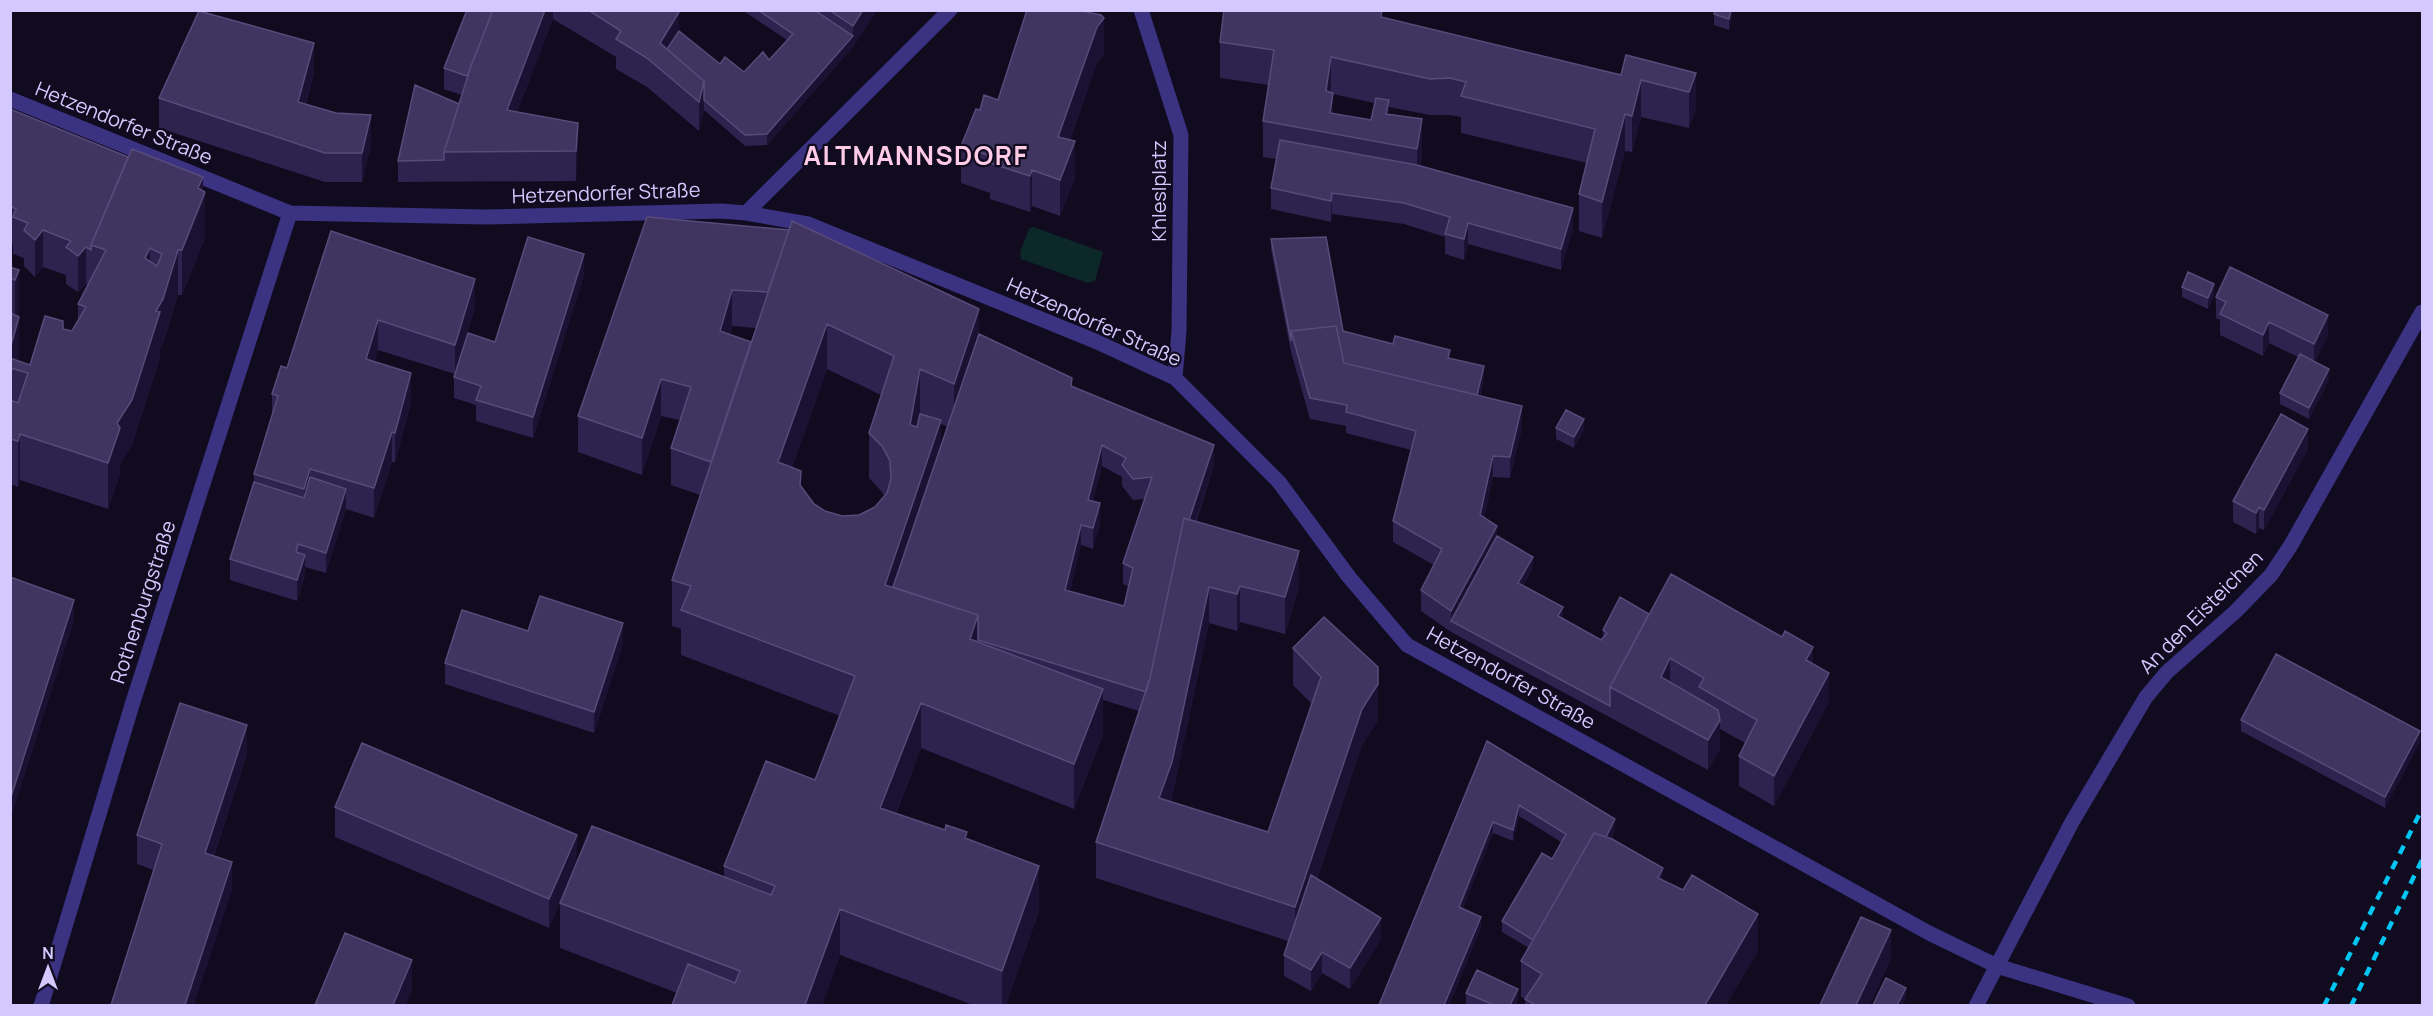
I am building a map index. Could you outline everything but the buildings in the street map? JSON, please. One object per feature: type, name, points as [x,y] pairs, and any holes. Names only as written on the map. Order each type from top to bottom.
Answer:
[{"type":"street","points":[[746,213],[950,10]]},
{"type":"street","name":"Khleslplatz","points":[[1141,10],[1181,135],[1179,331],[1175,378]]},
{"type":"street","name":"Hetzendorfer Straße","points":[[10,99],[290,213],[486,217],[721,211],[808,224],[1095,341],[1175,378],[1279,482],[1349,577],[1407,645],[1929,933],[1997,966],[2128,1005]]},
{"type":"street","name":"Rothenburgstraße","points":[[41,1005],[132,705],[290,213]]},
{"type":"street","name":"An den Eisteichen","points":[[1976,1005],[2072,822],[2146,698],[2167,672],[2235,612],[2271,575],[2291,545],[2422,312]]},
{"type":"green space","points":[[1033,227],[1103,252],[1095,281],[1088,283],[1021,259],[1020,252],[1029,229]]},
{"type":"railway","points":[[2324,1006],[2422,809]]},
{"type":"railway","points":[[2351,1006],[2422,860]]},
{"type":"district","name":"ALTMANNSDORF","points":[[916,156]]}]
